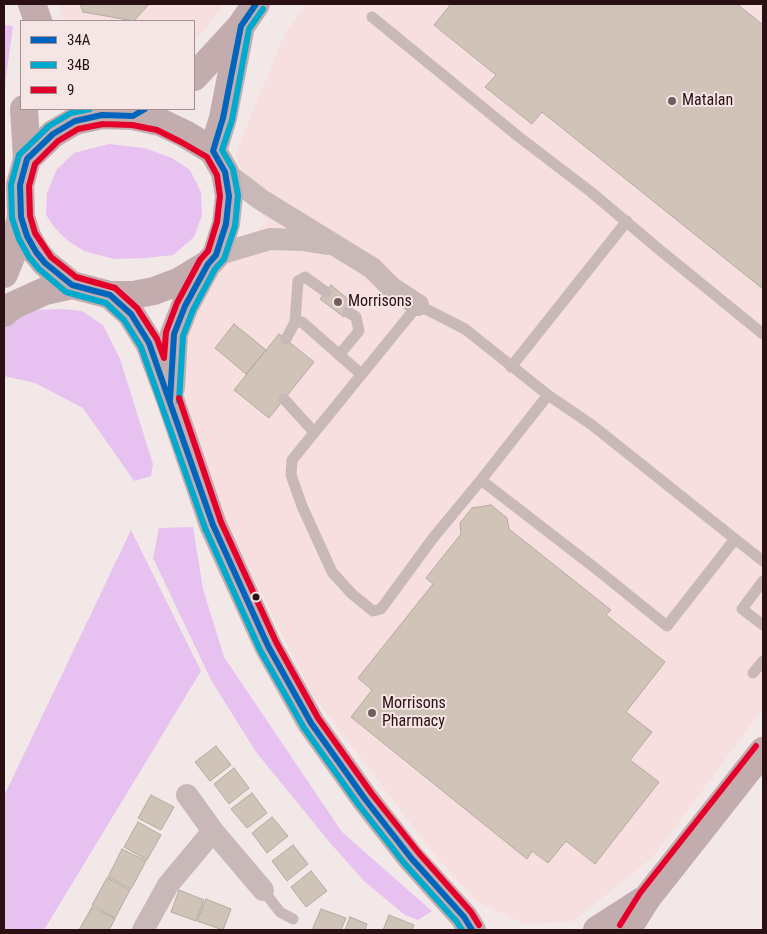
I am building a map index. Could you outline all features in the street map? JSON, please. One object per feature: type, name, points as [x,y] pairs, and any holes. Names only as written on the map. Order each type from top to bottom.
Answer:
[{"type":"street","points":[[195,76],[241,26],[256,4]]},
{"type":"street","points":[[170,399],[174,334],[185,306],[212,259],[226,224],[229,196],[219,161],[223,118],[241,26]]},
{"type":"street","points":[[24,110],[27,159],[20,185],[21,217],[27,236],[36,252],[45,263],[72,285],[110,295],[133,295],[154,291],[180,281],[212,259],[270,240],[302,240],[338,247]]},
{"type":"street","points":[[27,159],[53,134],[75,121],[99,112],[139,112],[185,134],[219,161],[260,199],[372,268],[392,288],[418,305]]},
{"type":"street","points":[[4,274],[11,257],[21,217]]},
{"type":"street","points":[[4,313],[12,306],[45,291],[72,285]]},
{"type":"street","points":[[110,295],[132,314],[149,343],[213,525],[268,646],[311,723],[411,858],[468,924],[493,930]]},
{"type":"street","points":[[627,930],[647,898],[763,751]]},
{"type":"street","points":[[187,795],[213,831],[263,890]]},
{"type":"street","points":[[143,930],[168,885],[213,831]]},
{"type":"street","points":[[597,930],[647,898]]},
{"type":"lane","points":[[372,17],[627,221],[661,252],[763,334]]},
{"type":"lane","points":[[511,367],[627,221]]},
{"type":"lane","points":[[286,339],[295,322],[298,281],[305,277],[326,292]]},
{"type":"lane","points":[[548,396],[433,538],[381,609],[373,611],[352,594],[332,572],[302,506],[291,475],[292,460],[418,305],[465,329],[548,396],[592,425],[763,562]]},
{"type":"lane","points":[[339,355],[359,331],[356,317],[348,312]]},
{"type":"lane","points":[[295,322],[302,322],[361,374]]},
{"type":"lane","points":[[284,399],[314,432]]},
{"type":"lane","points":[[480,480],[667,626],[735,539]]},
{"type":"lane","points":[[763,581],[742,609],[763,625]]},
{"type":"lane","points":[[753,673],[763,661]]},
{"type":"lane","points":[[263,890],[279,918],[293,919]]},
{"type":"shaded area","points":[[58,4],[223,4],[208,26],[195,38],[195,20],[64,20]]},
{"type":"shaded area","points":[[307,4],[763,4],[763,708],[654,856],[572,922],[524,924],[476,901],[439,860],[311,693],[228,527],[182,394],[183,328],[215,269],[266,222],[235,155],[285,33]]},
{"type":"shaded area","points":[[4,25],[13,26],[4,92]]},
{"type":"shaded area","points":[[109,144],[144,148],[172,158],[190,170],[201,192],[202,215],[194,237],[173,255],[114,259],[84,251],[67,240],[46,215],[47,193],[57,169],[74,153]]},
{"type":"shaded area","points":[[62,309],[82,311],[103,325],[120,359],[153,464],[151,476],[134,481],[83,408],[35,383],[4,376],[4,329],[10,322],[37,310]]},
{"type":"shaded area","points":[[193,527],[203,589],[224,657],[342,832],[432,911],[418,920],[405,915],[365,882],[331,844],[256,752],[211,680],[153,558],[159,528]]},
{"type":"shaded area","points":[[131,530],[201,671],[44,930],[4,930],[4,796]]},
{"type":"building","points":[[80,4],[149,4],[135,20],[83,12]]},
{"type":"building","points":[[451,4],[737,4],[763,25],[763,289],[542,112],[532,124],[485,87],[496,75],[434,25]]},
{"type":"building","name":"Morrisons","points":[[331,285],[355,305],[344,317],[320,299]]},
{"type":"building","points":[[234,324],[266,350],[246,374],[215,348]]},
{"type":"building","points":[[279,334],[314,362],[269,418],[234,390]]},
{"type":"building","points":[[491,505],[507,518],[509,529],[611,610],[606,615],[665,662],[626,712],[652,732],[630,760],[659,782],[595,864],[566,841],[548,863],[532,851],[527,859],[351,717],[372,690],[358,678],[433,584],[426,578],[461,534],[460,523],[472,508]]},
{"type":"building","points":[[216,746],[231,765],[210,781],[195,762]]},
{"type":"building","points":[[234,768],[249,788],[229,804],[214,784]]},
{"type":"building","points":[[252,793],[267,813],[247,828],[231,809]]},
{"type":"building","points":[[151,795],[174,807],[161,830],[138,818]]},
{"type":"building","points":[[272,817],[288,836],[267,853],[252,833]]},
{"type":"building","points":[[138,822],[161,835],[147,860],[124,847]]},
{"type":"building","points":[[293,845],[308,864],[287,881],[272,861]]},
{"type":"building","points":[[122,849],[146,861],[131,889],[108,877]]},
{"type":"building","points":[[311,871],[327,891],[306,907],[291,887]]},
{"type":"building","points":[[107,878],[130,890],[115,918],[92,905]]},
{"type":"building","points":[[179,890],[204,900],[196,921],[171,912]]},
{"type":"building","points":[[206,899],[231,909],[223,930],[197,921]]},
{"type":"building","points":[[92,907],[115,919],[109,930],[79,930]]},
{"type":"building","points":[[321,909],[346,918],[341,930],[312,930]]},
{"type":"building","points":[[389,915],[414,925],[412,930],[383,930]]},
{"type":"building","points":[[350,917],[367,924],[365,930],[345,930]]},
{"type":"transit line","name":"34A","points":[[170,400],[174,334],[185,306],[208,264],[216,255],[226,224],[229,196],[225,172],[213,151],[223,118],[241,26],[256,4]]},
{"type":"transit line","name":"34B","points":[[179,401],[183,336],[193,310],[215,269],[224,259],[235,226],[238,195],[233,169],[222,150],[232,120],[249,29],[263,9]]},
{"type":"transit line","name":"34B","points":[[85,110],[71,113],[49,126],[19,155],[11,185],[12,218],[19,239],[29,257],[39,269],[66,292],[106,303],[124,320],[141,347],[205,528],[260,650],[304,728],[358,804],[404,863],[462,930]]},
{"type":"transit line","name":"34A","points":[[143,110],[133,116],[102,115],[75,121],[53,134],[27,159],[20,185],[21,217],[27,236],[45,263],[72,285],[110,295],[131,314],[149,343],[213,525],[268,646],[311,723],[365,799],[411,858],[464,917],[472,930]]},
{"type":"transit line","name":"9","points":[[103,124],[132,125],[157,130],[207,157],[217,175],[220,196],[217,222],[208,251],[200,260],[177,303],[166,332],[164,358],[157,339],[137,308],[115,288],[76,277],[51,257],[35,233],[30,216],[29,186],[35,164],[58,141],[78,129],[103,124]]},
{"type":"transit line","name":"9","points":[[179,398],[221,522],[276,642],[318,718],[372,794],[418,852],[471,912],[479,925]]},
{"type":"transit line","name":"9","points":[[620,925],[640,893],[756,746]]},
{"type":"place","name":"Matalan","points":[[672,101]]},
{"type":"place","name":"Morrisons","points":[[338,302]]},
{"type":"place","name":"Morrisons Pharmacy","points":[[372,713]]}]
